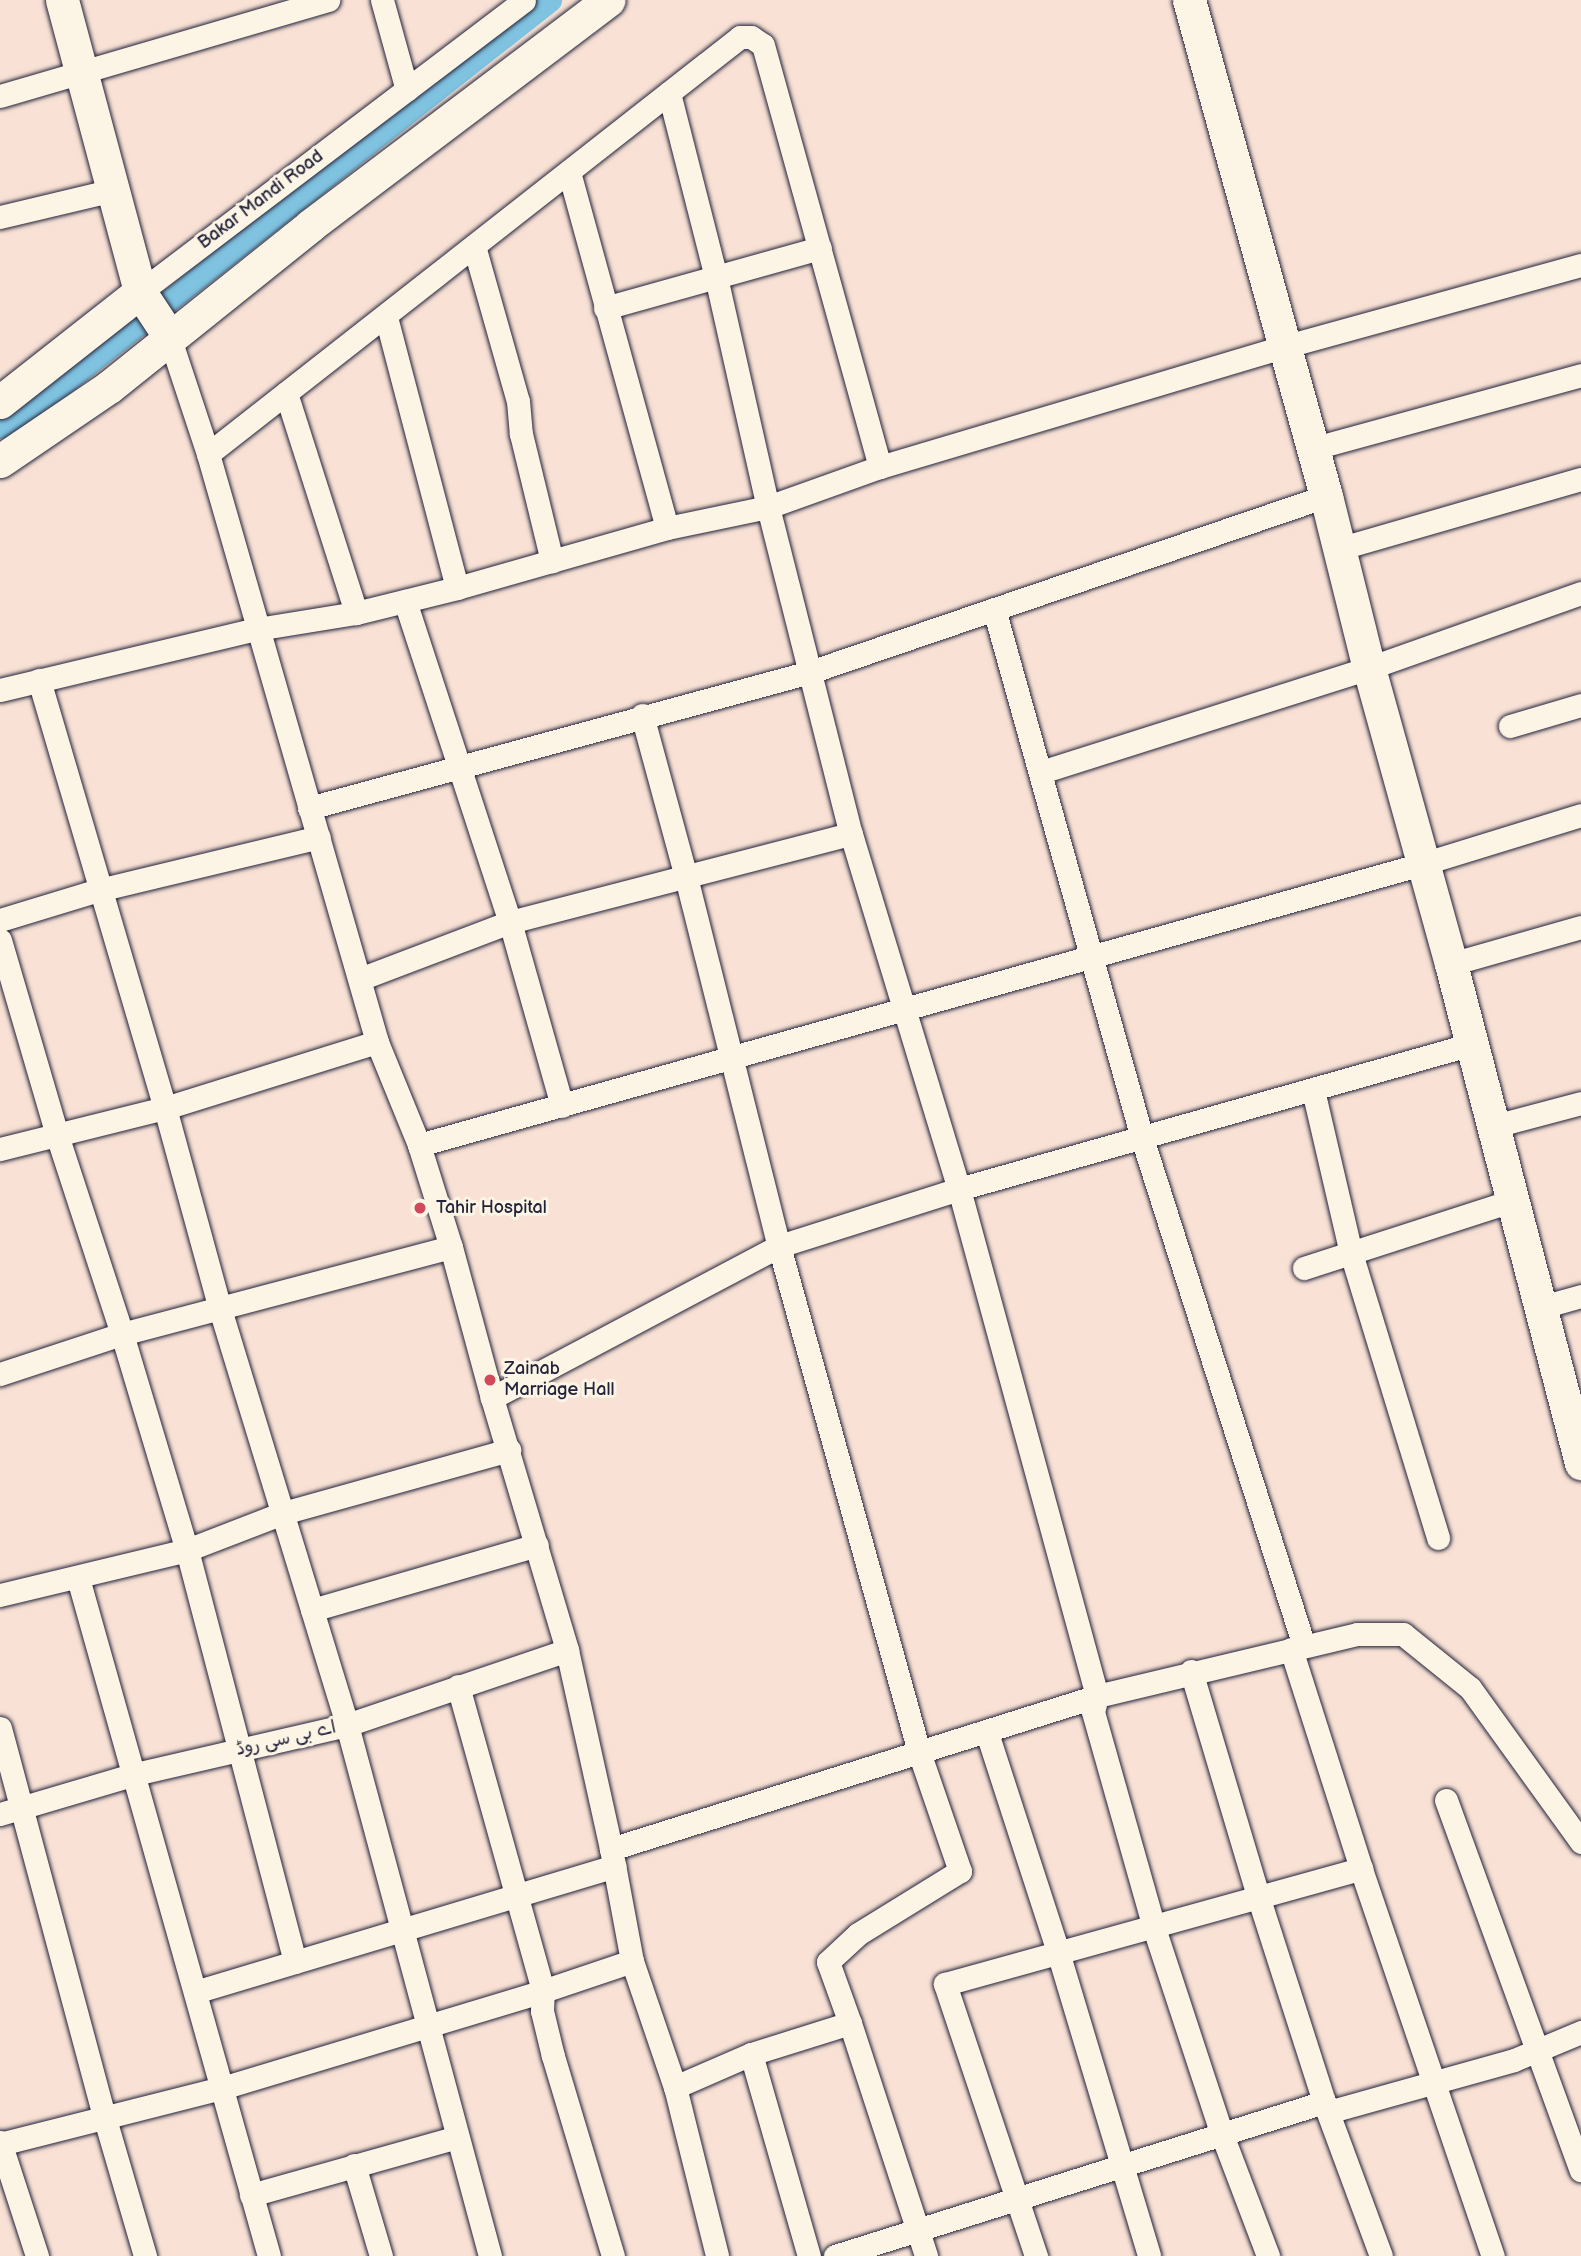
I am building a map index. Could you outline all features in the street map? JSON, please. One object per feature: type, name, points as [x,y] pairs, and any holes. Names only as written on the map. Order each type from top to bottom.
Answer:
[{"type":"street","points":[[62,0],[140,292],[169,336],[208,454],[377,1042],[419,1145],[451,1247],[492,1398],[567,1650],[613,1857],[632,1961],[675,2087],[718,2256]]},
{"type":"street","points":[[0,96],[328,0]]},
{"type":"street","points":[[382,0],[407,90]]},
{"type":"street","points":[[0,461],[109,387],[169,336],[609,0]]},
{"type":"street","points":[[1189,0],[1326,496],[1368,668],[1451,964],[1491,1127],[1542,1307],[1571,1377],[1581,1463]]},
{"type":"street","name":"Bakar Mandi Road","points":[[0,402],[140,292],[407,90],[513,4]]},
{"type":"street","points":[[208,454],[740,37],[751,37],[763,45],[880,467]]},
{"type":"street","points":[[669,93],[716,277],[768,507],[851,834],[959,1189],[1097,1696],[1093,1712],[1153,1928],[1221,2132],[1268,2256]]},
{"type":"street","points":[[569,172],[667,528]]},
{"type":"street","points":[[0,217],[113,190]]},
{"type":"street","points":[[474,246],[518,401],[524,448],[552,561]]},
{"type":"street","points":[[605,308],[820,248]]},
{"type":"street","points":[[0,690],[257,629],[405,601],[667,528],[768,507],[880,467],[1283,347],[1581,265]]},
{"type":"street","points":[[386,317],[457,588]]},
{"type":"street","points":[[1311,449],[1581,375]]},
{"type":"street","points":[[286,393],[356,612]]},
{"type":"street","points":[[1338,549],[1581,479]]},
{"type":"street","points":[[309,808],[642,715],[810,672],[1326,496]]},
{"type":"street","points":[[1041,772],[1368,668],[1581,593]]},
{"type":"street","points":[[405,601],[510,922],[562,1106]]},
{"type":"street","points":[[994,609],[1142,1138],[1298,1648],[1361,1869],[1493,2256]]},
{"type":"street","points":[[39,680],[220,1309],[347,1725],[490,2256]]},
{"type":"street","points":[[1510,726],[1581,705]]},
{"type":"street","points":[[642,715],[686,877],[779,1246],[919,1752],[960,1871],[858,1934],[828,1962],[926,2256]]},
{"type":"street","points":[[419,1145],[1422,864],[1581,815]]},
{"type":"street","points":[[360,979],[510,922],[851,834]]},
{"type":"street","points":[[0,920],[99,890],[319,836]]},
{"type":"street","points":[[1451,964],[1581,927]]},
{"type":"street","points":[[0,940],[57,1135],[122,1334],[187,1549],[295,1962]]},
{"type":"street","points":[[0,1149],[164,1108],[377,1042]]},
{"type":"street","points":[[492,1398],[779,1246],[959,1189],[1472,1044]]},
{"type":"street","points":[[1313,1090],[1351,1253],[1438,1538]]},
{"type":"street","points":[[1491,1127],[1581,1103]]},
{"type":"street","points":[[1304,1268],[1512,1201]]},
{"type":"street","points":[[0,1372],[122,1334],[451,1247]]},
{"type":"street","points":[[1542,1307],[1581,1296]]},
{"type":"street","points":[[0,1595],[78,1578],[187,1549],[283,1513],[509,1450]]},
{"type":"street","points":[[312,1610],[537,1545]]},
{"type":"street","points":[[78,1578],[269,2256]]},
{"type":"street","points":[[195,1992],[516,1895],[613,1857],[919,1752],[987,1733],[1097,1696],[1191,1671],[1357,1634],[1403,1634],[1470,1688],[1581,1842]]},
{"type":"street","name":"اے بی سی روڈ","points":[[0,1814],[135,1774],[347,1725],[567,1650]]},
{"type":"street","points":[[1191,1671],[1258,1896],[1326,2107],[1381,2256]]},
{"type":"street","points":[[458,1686],[543,1991],[542,2011],[553,2056],[613,2256]]},
{"type":"street","points":[[0,1727],[105,2119],[145,2256]]},
{"type":"street","points":[[987,1733],[1058,1952],[1149,2256]]},
{"type":"street","points":[[1446,1800],[1581,2170]]},
{"type":"street","points":[[1036,2256],[945,1984],[1361,1869]]},
{"type":"street","points":[[37,2256],[0,2143],[222,2088],[543,1991],[632,1961]]},
{"type":"street","points":[[675,2087],[751,2054],[850,2023]]},
{"type":"street","points":[[835,2256],[1123,2167],[1221,2132],[1434,2082],[1538,2051],[1581,2032]]},
{"type":"street","points":[[751,2054],[809,2256]]},
{"type":"street","points":[[251,2195],[457,2137]]},
{"type":"street","points":[[354,2165],[381,2256]]},
{"type":"waterway","points":[[0,427],[64,383],[550,0]]},
{"type":"place","name":"Tahir Hospital","points":[[420,1208]]},
{"type":"place","name":"Zainab Marriage Hall","points":[[490,1380]]}]
